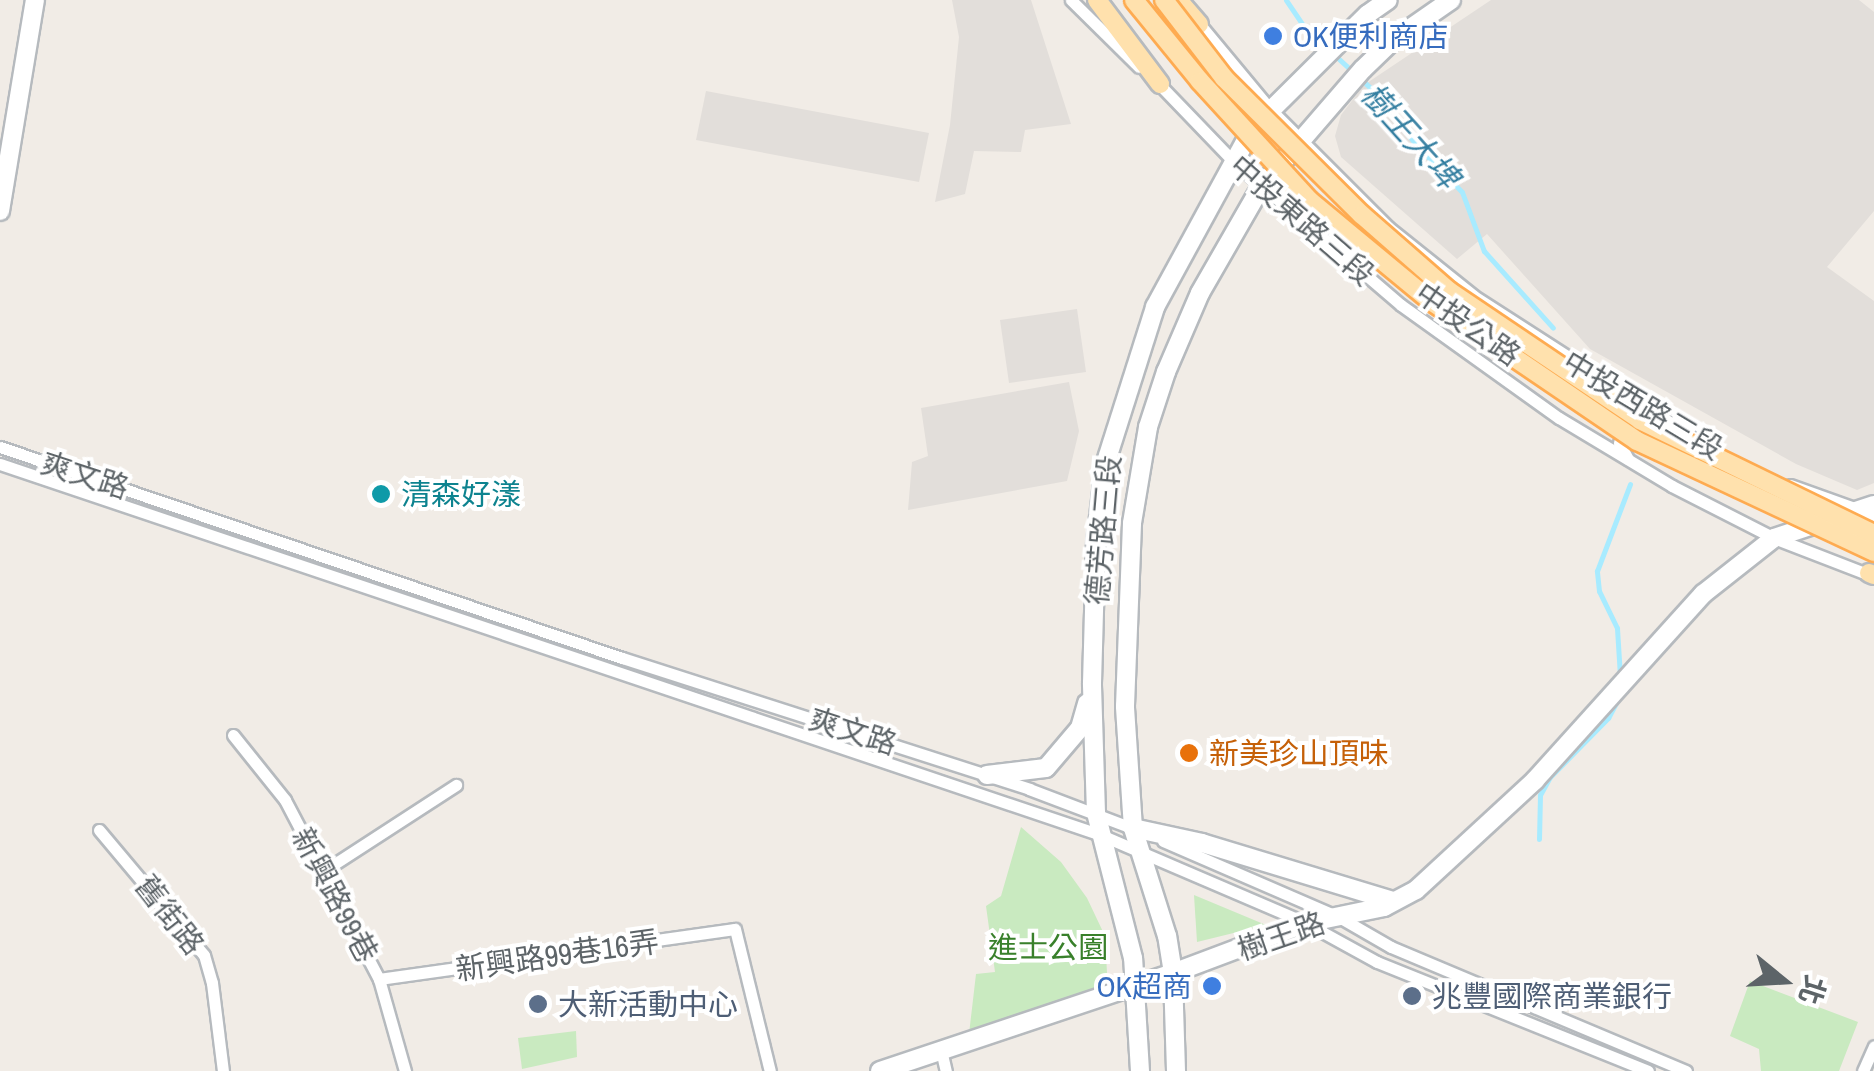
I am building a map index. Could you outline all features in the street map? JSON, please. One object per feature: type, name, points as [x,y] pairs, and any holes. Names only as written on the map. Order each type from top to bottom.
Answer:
[{"type":"main road","points":[[1097,0],[1160,84]]},
{"type":"main road","name":"中投公路","points":[[1134,0],[1200,81],[1310,201],[1431,301],[1637,441],[1874,552]]},
{"type":"main road","name":"中投公路","points":[[1164,0],[1224,78],[1362,216],[1449,291],[1640,420],[1874,534]]},
{"type":"main road","points":[[1181,0],[1199,24]]},
{"type":"street","points":[[0,211],[34,0]]},
{"type":"street","name":"中投東路三段","points":[[1071,0],[1099,32],[1160,84],[1260,186],[1401,305],[1559,418],[1629,461],[1774,538],[1872,575]]},
{"type":"street","name":"德芳路三段","points":[[1140,1071],[1137,985],[1096,814],[1092,683],[1096,542],[1105,465],[1155,307],[1233,161],[1270,109],[1368,14],[1388,0]]},
{"type":"street","name":"德芳路三段","points":[[1176,1071],[1168,936],[1133,828],[1125,706],[1126,604],[1136,480],[1148,428],[1200,292],[1260,186],[1299,138],[1392,41],[1451,0]]},
{"type":"street","name":"中投西路三段","points":[[1199,24],[1270,109],[1388,227],[1474,296],[1658,417],[1790,485],[1870,511]]},
{"type":"street","points":[[1629,461],[1619,443],[1625,420],[1640,414],[1658,417]]},
{"type":"street","name":"爽文路","points":[[0,446],[1096,814],[1339,917],[1391,947],[1686,1071]]},
{"type":"street","name":"爽文路","points":[[0,464],[1102,835],[1306,923],[1377,962],[1648,1071]]},
{"type":"street","points":[[1774,538],[1870,511]]},
{"type":"street","name":"樹王路","points":[[880,1071],[1173,973],[1306,923],[1393,901],[1440,872],[1477,838],[1575,739],[1612,690],[1704,594],[1774,538]]},
{"type":"street","points":[[988,775],[1046,768],[1080,728],[1092,683]]},
{"type":"street","name":"新興路99巷","points":[[233,735],[285,800],[379,979],[406,1071]]},
{"type":"street","points":[[322,872],[456,786]]},
{"type":"street","points":[[1133,828],[1202,843],[1393,901]]},
{"type":"street","name":"舊街路","points":[[99,830],[204,955],[212,983],[223,1071]]},
{"type":"street","name":"新興路99巷16弄","points":[[379,979],[736,929],[770,1071]]},
{"type":"street","points":[[1863,1071],[1874,1046]]},
{"type":"street","points":[[941,1050],[946,1071]]},
{"type":"shaded area","points":[[952,0],[1031,0],[1071,124],[1025,130],[1021,152],[974,151],[965,194],[935,202],[950,125],[959,37]]},
{"type":"shaded area","points":[[1491,0],[1859,0],[1874,12],[1874,211],[1827,267],[1874,301],[1874,483],[1857,490],[1796,464],[1590,349],[1487,234],[1457,259],[1341,157],[1335,136],[1341,115],[1364,85]]},
{"type":"shaded area","points":[[706,91],[929,133],[919,182],[696,140]]},
{"type":"shaded area","points":[[1077,309],[1086,372],[1009,383],[1000,320]]},
{"type":"shaded area","points":[[1069,382],[1079,431],[1067,481],[908,510],[912,462],[928,456],[921,408]]},
{"type":"green space","name":"進士公園","points":[[1021,827],[1061,862],[1087,898],[1105,936],[1108,991],[969,1034],[976,974],[995,972],[986,906],[1001,896]]},
{"type":"green space","points":[[1194,895],[1266,925],[1197,942]]},
{"type":"green space","points":[[1750,981],[1858,1022],[1839,1071],[1761,1071],[1759,1049],[1730,1036]]},
{"type":"green space","points":[[576,1031],[577,1057],[522,1069],[518,1038]]},
{"type":"waterway","name":"樹王大埤","points":[[1286,0],[1305,28],[1373,90],[1417,146],[1462,192],[1484,251],[1553,328]]},
{"type":"waterway","name":"樹王大埤","points":[[1620,676],[1617,628],[1599,591],[1597,571],[1630,484]]},
{"type":"waterway","name":"樹王大埤","points":[[1539,839],[1540,795],[1550,777],[1608,718],[1617,701]]},
{"type":"place","name":"OK便利商店","points":[[1273,36]]},
{"type":"place","name":"清森好漾","points":[[381,494]]},
{"type":"place","name":"新美珍山頂味","points":[[1189,753]]},
{"type":"place","name":"OK超商","points":[[1212,986]]},
{"type":"place","name":"兆豐國際商業銀行","points":[[1412,996]]},
{"type":"place","name":"大新活動中心","points":[[538,1004]]}]
